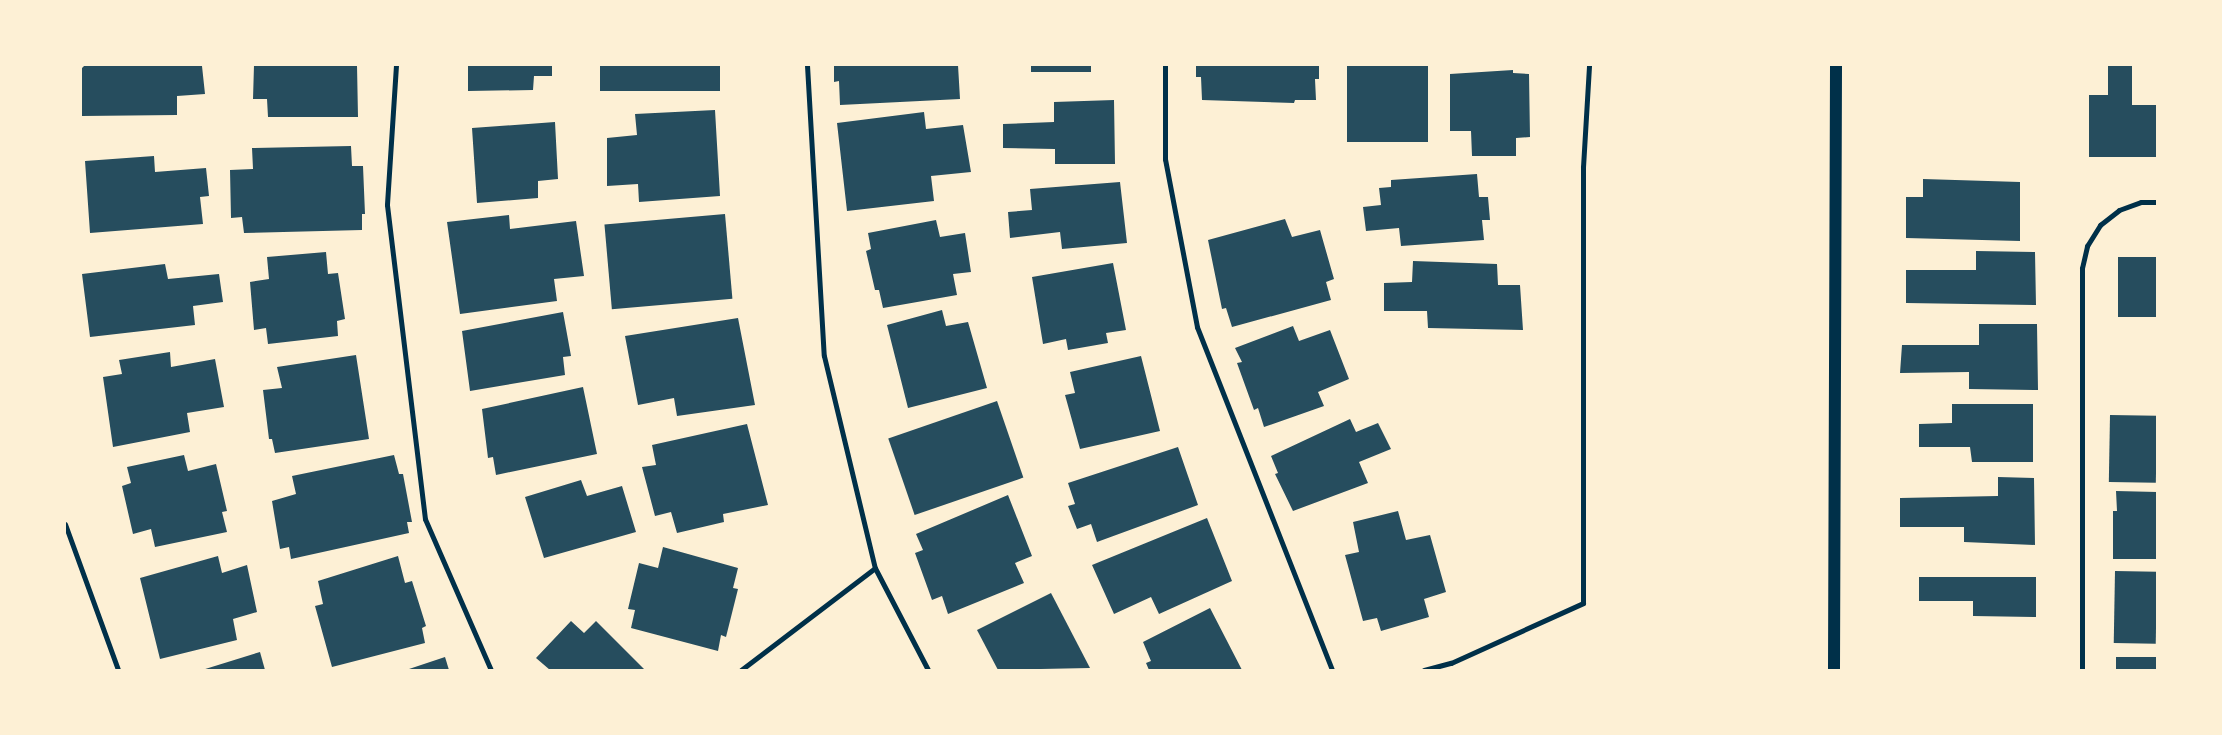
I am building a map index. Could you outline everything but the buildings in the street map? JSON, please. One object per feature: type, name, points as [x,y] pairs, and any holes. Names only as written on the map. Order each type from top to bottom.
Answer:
[{"type":"street","points":[[1834,670],[1836,65]]},
{"type":"lane","points":[[396,65],[387,205],[425,519],[491,670]]},
{"type":"lane","points":[[807,65],[824,356],[875,568],[928,670]]},
{"type":"lane","points":[[1166,65],[1166,159],[1198,327],[1332,670]]},
{"type":"lane","points":[[1424,670],[1451,663],[1583,603],[1583,167],[1588,65]]},
{"type":"lane","points":[[2082,670],[2082,268],[2087,246],[2099,225],[2119,210],[2141,202],[2157,202]]},
{"type":"lane","points":[[65,524],[118,670]]},
{"type":"lane","points":[[741,670],[875,568]]}]
